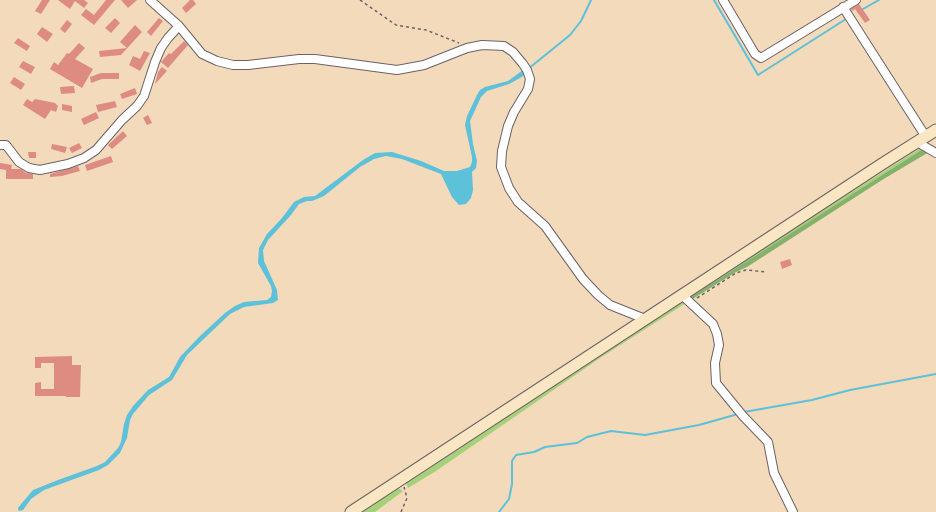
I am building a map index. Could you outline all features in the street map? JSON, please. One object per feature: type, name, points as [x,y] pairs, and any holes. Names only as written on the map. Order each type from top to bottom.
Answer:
[{"type":"main road","points":[[352,512],[645,319],[686,299],[936,130]]},
{"type":"street","points":[[150,0],[180,26],[202,54],[216,61],[233,65],[315,59],[397,70],[424,65],[467,48],[482,45],[504,46],[513,52],[527,70],[530,79],[528,90],[514,112],[508,126],[502,152],[501,167],[509,188],[518,202],[545,226],[598,295],[610,305],[645,319]]},
{"type":"street","points":[[723,0],[755,54],[761,58],[856,0]]},
{"type":"street","points":[[843,7],[922,139],[936,153]]},
{"type":"street","points":[[0,145],[6,145],[19,162],[29,168],[40,170],[68,164],[84,158],[96,150],[122,120],[137,106],[144,96],[161,48],[168,38],[180,26]]},
{"type":"street","points":[[686,299],[713,324],[719,345],[715,363],[716,383],[739,411],[768,442],[774,473],[793,512]]},
{"type":"path","points":[[360,0],[396,25],[426,30],[463,44],[467,48]]},
{"type":"path","points":[[686,299],[736,273],[746,270],[768,272]]},
{"type":"path","points":[[400,480],[406,491],[407,498],[401,512]]},
{"type":"green space","points":[[919,149],[923,149],[689,298],[689,295]]},
{"type":"green space","points":[[923,149],[929,152],[882,180],[747,267],[736,272],[691,300],[689,298]]},
{"type":"green space","points":[[679,303],[686,303],[600,358],[436,471],[408,488],[406,483]]},
{"type":"green space","points":[[398,488],[403,491],[375,512],[360,512]]},
{"type":"water","points":[[523,70],[526,74],[520,78],[509,84],[487,91],[481,97],[470,121],[477,161],[476,168],[472,172],[473,190],[471,198],[466,204],[459,205],[452,197],[441,174],[402,159],[386,156],[374,159],[360,167],[324,196],[299,204],[268,240],[263,250],[264,261],[277,290],[278,300],[273,303],[244,307],[230,314],[187,355],[172,380],[149,395],[133,414],[130,420],[127,438],[120,453],[108,465],[99,470],[44,490],[31,499],[23,510],[18,510],[33,490],[105,462],[118,448],[121,442],[127,415],[133,406],[148,390],[169,377],[180,357],[200,336],[235,306],[244,302],[267,300],[271,297],[271,286],[258,263],[259,248],[267,234],[294,202],[304,197],[315,196],[363,160],[375,153],[392,152],[421,161],[444,171],[457,171],[470,167],[472,157],[465,125],[467,116],[477,95],[480,90],[485,87],[508,81]]},
{"type":"building","points":[[42,0],[50,0],[41,14],[35,11]]},
{"type":"building","points":[[58,0],[84,0],[88,3],[84,8],[75,1],[70,9]]},
{"type":"building","points":[[106,0],[115,0],[94,25],[81,15],[86,9],[94,15]]},
{"type":"building","points":[[121,0],[137,0],[128,8]]},
{"type":"building","points":[[190,0],[193,0],[196,4],[186,13],[182,8]]},
{"type":"building","points":[[859,4],[870,20],[865,23],[855,9],[852,11],[851,9]]},
{"type":"building","points":[[115,18],[120,23],[111,33],[105,28]]},
{"type":"building","points":[[159,18],[163,21],[151,36],[147,32]]},
{"type":"building","points":[[67,20],[72,24],[65,33],[60,29]]},
{"type":"building","points":[[135,25],[142,32],[121,55],[100,57],[99,51],[127,48],[120,42]]},
{"type":"building","points":[[42,27],[53,34],[47,42],[37,34]]},
{"type":"building","points":[[18,38],[30,46],[27,51],[14,43]]},
{"type":"building","points":[[184,41],[188,45],[168,68],[161,62],[169,53],[171,54]]},
{"type":"building","points":[[79,43],[85,48],[75,59],[93,69],[82,88],[50,69],[54,62],[58,65],[67,53],[69,54]]},
{"type":"building","points":[[144,51],[150,53],[140,71],[129,65],[133,56],[140,59]]},
{"type":"building","points":[[23,61],[35,67],[31,74],[19,67]]},
{"type":"building","points":[[162,67],[167,71],[155,84],[158,72]]},
{"type":"building","points":[[101,73],[119,73],[119,79],[102,79],[91,83],[90,77]]},
{"type":"building","points":[[14,77],[25,84],[21,90],[10,83]]},
{"type":"building","points":[[74,86],[75,93],[61,94],[60,87]]},
{"type":"building","points":[[135,88],[137,94],[122,99],[120,94]]},
{"type":"building","points":[[27,99],[32,102],[35,99],[55,103],[58,106],[56,112],[51,110],[45,119],[23,105]]},
{"type":"building","points":[[115,101],[117,107],[98,112],[96,105]]},
{"type":"building","points":[[62,104],[72,106],[72,112],[62,110]]},
{"type":"building","points":[[96,112],[99,118],[84,125],[81,119]]},
{"type":"building","points":[[148,115],[152,123],[147,125],[143,118]]},
{"type":"building","points":[[123,131],[127,136],[112,149],[108,145]]},
{"type":"building","points":[[79,143],[82,148],[72,153],[69,148]]},
{"type":"building","points":[[52,144],[67,147],[65,153],[51,149]]},
{"type":"building","points":[[28,152],[36,152],[36,158],[29,158]]},
{"type":"building","points":[[111,156],[113,162],[87,171],[85,165]]},
{"type":"building","points":[[0,163],[12,165],[11,169],[21,169],[26,173],[33,174],[33,179],[6,179],[6,170],[0,169]]},
{"type":"building","points":[[78,166],[80,171],[62,176],[50,177],[50,174]]},
{"type":"building","points":[[790,259],[792,265],[782,269],[780,262]]},
{"type":"building","points":[[72,356],[72,365],[81,365],[80,397],[35,396],[35,383],[41,382],[41,389],[54,389],[54,363],[41,363],[41,368],[35,368],[35,357]]},
{"type":"waterway","points":[[528,69],[570,35],[581,21],[591,0]]},
{"type":"waterway","points":[[714,0],[758,75],[846,19]]},
{"type":"waterway","points":[[863,9],[879,0]]},
{"type":"waterway","points":[[744,412],[812,400],[850,390],[936,374]]},
{"type":"waterway","points":[[499,512],[509,499],[512,484],[512,461],[516,455],[534,452],[545,447],[577,443],[587,437],[611,431],[645,435],[699,425],[738,414]]}]
